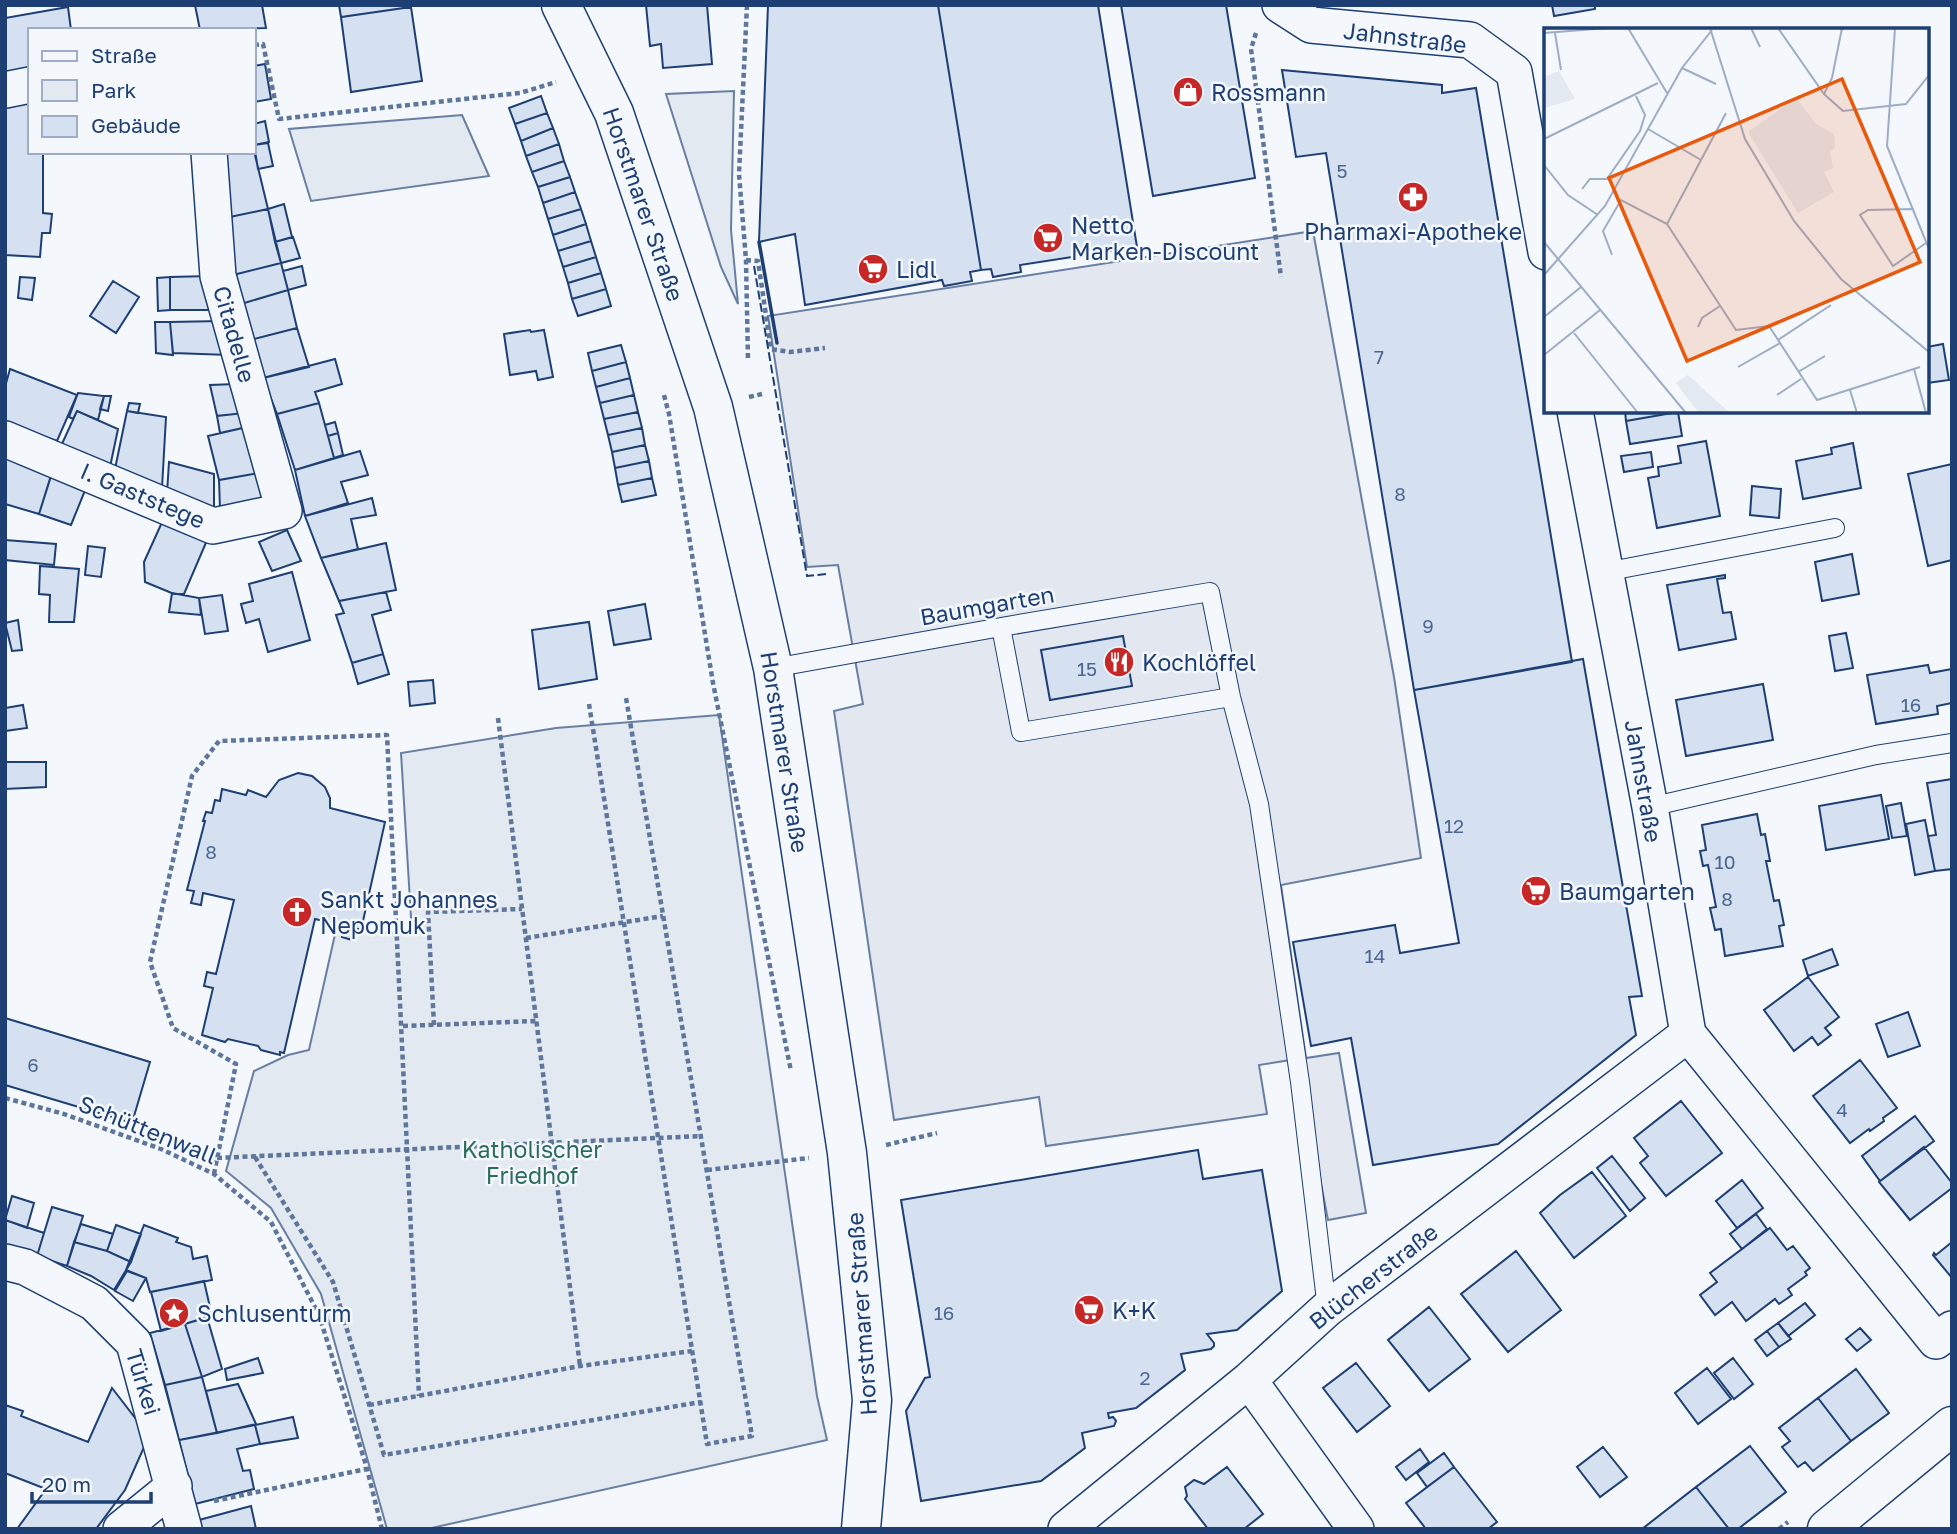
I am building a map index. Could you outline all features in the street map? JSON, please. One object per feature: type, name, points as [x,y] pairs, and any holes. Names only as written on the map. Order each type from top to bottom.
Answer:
[{"type":"main road","name":"Horstmarer Straße","points":[[561,5],[614,113],[713,407],[773,668],[847,1153],[872,1400],[861,1529]]},
{"type":"main road","points":[[1827,1529],[1952,1426]]},
{"type":"street","name":"Jahnstraße","points":[[1269,16],[1311,26],[1470,40],[1514,72],[1544,241]]},
{"type":"street","points":[[5,90],[28,85]]},
{"type":"street","name":"Citadelle","points":[[209,154],[218,276],[285,511]]},
{"type":"street","name":"Jahnstraße","points":[[1575,413],[1650,807],[1688,1034],[1936,1341],[1952,1329]]},
{"type":"street","name":"I. Gaststege","points":[[5,439],[213,526],[285,511]]},
{"type":"street","name":"Blücherstraße","points":[[1066,1529],[1249,1380],[1328,1310],[1688,1034]]},
{"type":"street","name":"Türkei","points":[[5,1262],[25,1267],[94,1303],[134,1343],[179,1508]]},
{"type":"street","points":[[1249,1380],[1356,1529]]},
{"type":"street","points":[[121,1529],[179,1508]]},
{"type":"lane","points":[[1605,572],[1835,528]]},
{"type":"lane","name":"Baumgarten","points":[[773,668],[1210,592],[1231,697]]},
{"type":"lane","points":[[1001,627],[1021,732],[1231,697],[1259,804],[1300,1083],[1328,1310]]},
{"type":"lane","points":[[1650,807],[1877,755],[1952,743]]},
{"type":"path","points":[[747,5],[739,174],[746,260],[748,360]]},
{"type":"path","points":[[1269,16],[1251,49],[1281,277]]},
{"type":"path","points":[[256,45],[263,44],[279,119],[520,93],[559,81]]},
{"type":"path","points":[[746,260],[758,261],[771,349],[790,352],[825,348]]},
{"type":"path","points":[[662,389],[669,414],[713,683],[792,1077]]},
{"type":"path","points":[[589,704],[707,1444],[752,1436],[626,698]]},
{"type":"path","points":[[498,718],[580,1366]]},
{"type":"path","points":[[214,1174],[236,1064],[173,1028],[150,962],[192,776],[219,741],[387,735],[419,1396]]},
{"type":"path","points":[[434,1025],[428,912],[522,909]]},
{"type":"path","points":[[526,938],[664,916]]},
{"type":"path","points":[[403,1026],[536,1021]]},
{"type":"path","name":"Schüttenwall","points":[[5,1098],[64,1114],[161,1149],[214,1174],[271,1222],[319,1315],[382,1529]]},
{"type":"path","points":[[881,1146],[937,1133]]},
{"type":"path","points":[[217,1158],[701,1136]]},
{"type":"path","points":[[707,1170],[809,1158],[806,1145]]},
{"type":"path","points":[[255,1157],[333,1282],[384,1455],[701,1402]]},
{"type":"path","points":[[369,1405],[580,1366],[692,1351]]},
{"type":"path","points":[[179,1508],[366,1469]]},
{"type":"green space","points":[[734,91],[731,230],[738,304],[721,267],[666,94]]},
{"type":"green space","points":[[462,115],[489,176],[311,201],[289,129]]},
{"type":"green space","name":"Katholischer Friedhof","points":[[719,715],[817,1396],[827,1440],[427,1529],[387,1529],[321,1294],[271,1208],[226,1171],[254,1071],[288,1055],[309,1050],[336,930],[412,934],[401,753],[556,728]]},
{"type":"shaded area","points":[[1313,231],[1394,677],[1421,858],[1281,885],[1306,1058],[1339,1053],[1366,1213],[1328,1220],[1297,1059],[1259,1065],[1267,1114],[1046,1146],[1039,1097],[894,1120],[834,711],[863,704],[838,565],[807,567],[768,316]]},
{"type":"building","points":[[195,5],[262,5],[266,28],[200,28]]},
{"type":"building","points":[[339,5],[411,5],[411,7],[341,17]]},
{"type":"building","points":[[646,5],[707,5],[712,64],[663,68],[661,44],[650,46]]},
{"type":"building","points":[[768,5],[938,5],[981,270],[970,272],[972,281],[944,286],[942,280],[805,305],[795,234],[759,242]]},
{"type":"building","points":[[938,5],[1098,5],[1137,247],[1020,265],[1021,272],[993,277],[991,269],[981,270]]},
{"type":"building","name":"Rossmann","points":[[1121,5],[1226,5],[1255,178],[1153,196]]},
{"type":"building","points":[[1552,5],[1595,5],[1595,9],[1554,16]]},
{"type":"building","points":[[68,7],[71,28],[28,28],[28,73],[5,77],[5,18]]},
{"type":"building","points":[[411,7],[422,81],[351,92],[341,17]]},
{"type":"building","points":[[265,64],[271,99],[256,102],[256,66]]},
{"type":"building","points":[[1282,70],[1442,85],[1442,93],[1476,88],[1572,662],[1414,690],[1326,153],[1296,157]]},
{"type":"building","points":[[28,95],[28,154],[43,154],[43,213],[52,214],[50,233],[42,233],[40,257],[5,255],[5,100]]},
{"type":"building","points":[[541,96],[547,113],[515,124],[509,108]]},
{"type":"building","points":[[547,113],[553,128],[521,141],[515,124]]},
{"type":"building","points":[[265,121],[269,142],[256,145],[256,123]]},
{"type":"building","points":[[553,128],[559,144],[526,156],[521,141]]},
{"type":"building","points":[[268,143],[273,166],[258,169],[256,145]]},
{"type":"building","points":[[559,144],[564,161],[532,172],[526,156]]},
{"type":"building","points":[[218,154],[255,154],[268,209],[225,218]]},
{"type":"building","points":[[564,161],[570,177],[538,187],[532,172]]},
{"type":"building","points":[[570,177],[575,192],[543,203],[538,187]]},
{"type":"building","points":[[575,192],[581,209],[548,219],[543,203]]},
{"type":"building","points":[[284,204],[292,237],[275,242],[268,209]]},
{"type":"building","points":[[268,209],[281,263],[233,275],[225,218]]},
{"type":"building","points":[[581,209],[586,224],[553,235],[548,219]]},
{"type":"building","points":[[586,224],[591,241],[558,251],[553,235]]},
{"type":"building","points":[[293,237],[300,258],[281,263],[275,242]]},
{"type":"building","points":[[591,241],[596,257],[563,267],[558,251]]},
{"type":"building","points":[[596,257],[601,273],[568,283],[563,267]]},
{"type":"building","points":[[281,263],[288,290],[241,304],[233,275]]},
{"type":"building","points":[[302,266],[306,285],[288,290],[283,271]]},
{"type":"building","points":[[601,273],[606,289],[572,299],[568,283]]},
{"type":"building","points":[[210,276],[218,310],[170,310],[170,277]]},
{"type":"building","points":[[20,277],[35,278],[32,300],[18,298]]},
{"type":"building","points":[[170,277],[170,310],[158,311],[157,278]]},
{"type":"building","points":[[113,281],[139,297],[116,333],[90,316]]},
{"type":"building","points":[[606,289],[611,306],[578,316],[572,299]]},
{"type":"building","points":[[288,290],[297,328],[250,340],[241,304]]},
{"type":"building","points":[[221,321],[229,355],[173,353],[170,322]]},
{"type":"building","points":[[155,322],[170,322],[173,355],[156,353]]},
{"type":"building","points":[[297,328],[309,367],[263,378],[250,340]]},
{"type":"building","points":[[544,330],[553,377],[538,380],[536,371],[510,375],[504,334]]},
{"type":"building","points":[[1943,344],[1949,380],[1929,383],[1929,347]]},
{"type":"building","points":[[621,345],[626,362],[592,371],[588,353]]},
{"type":"building","points":[[335,359],[342,384],[315,392],[319,403],[277,414],[263,378]]},
{"type":"building","points":[[626,362],[630,378],[596,387],[592,371]]},
{"type":"building","points":[[10,369],[77,395],[57,441],[5,423],[5,387]]},
{"type":"building","points":[[630,378],[634,395],[600,403],[596,387]]},
{"type":"building","points":[[236,384],[244,413],[217,416],[210,385]]},
{"type":"building","points":[[78,393],[104,396],[98,420],[77,411],[73,419],[69,417]]},
{"type":"building","points":[[634,395],[638,412],[604,419],[600,403]]},
{"type":"building","points":[[104,396],[111,396],[108,411],[100,409]]},
{"type":"building","points":[[129,403],[140,404],[138,413],[127,411]]},
{"type":"building","points":[[319,403],[334,458],[295,470],[277,414]]},
{"type":"building","points":[[77,411],[118,429],[110,467],[61,446]]},
{"type":"building","points":[[127,411],[166,417],[162,488],[115,469]]},
{"type":"building","points":[[638,412],[642,428],[608,435],[604,419]]},
{"type":"building","points":[[244,413],[247,427],[220,433],[217,416]]},
{"type":"building","points":[[1625,413],[1672,413],[1626,421]]},
{"type":"building","points":[[1678,413],[1682,436],[1630,444],[1626,421]]},
{"type":"building","points":[[335,422],[338,433],[328,436],[325,425]]},
{"type":"building","points":[[247,427],[259,473],[219,480],[208,436]]},
{"type":"building","points":[[642,428],[645,445],[612,452],[608,435]]},
{"type":"building","points":[[338,433],[343,455],[334,458],[328,436]]},
{"type":"building","points":[[1706,441],[1720,516],[1657,528],[1648,478],[1659,476],[1658,467],[1681,463],[1678,446]]},
{"type":"building","points":[[1853,443],[1861,488],[1803,499],[1796,461],[1832,454],[1831,448]]},
{"type":"building","points":[[645,445],[649,461],[615,468],[612,452]]},
{"type":"building","points":[[360,451],[368,475],[341,482],[348,503],[305,516],[295,470]]},
{"type":"building","points":[[1651,452],[1653,467],[1624,472],[1621,456]]},
{"type":"building","points":[[5,455],[53,469],[39,514],[5,504]]},
{"type":"building","points":[[649,461],[652,478],[618,485],[615,468]]},
{"type":"building","points":[[169,462],[214,474],[214,511],[167,493]]},
{"type":"building","points":[[1952,464],[1952,560],[1928,566],[1908,474]]},
{"type":"building","points":[[52,473],[86,488],[71,525],[39,514]]},
{"type":"building","points":[[259,473],[266,503],[220,509],[219,480]]},
{"type":"building","points":[[652,478],[656,495],[622,502],[618,485]]},
{"type":"building","points":[[1752,486],[1781,489],[1779,518],[1750,515]]},
{"type":"building","points":[[372,498],[376,515],[351,519],[358,549],[321,558],[305,516]]},
{"type":"building","points":[[163,520],[208,538],[184,594],[174,594],[145,582],[144,562]]},
{"type":"building","points":[[287,530],[301,561],[272,571],[259,542]]},
{"type":"building","points":[[5,540],[56,544],[54,565],[5,560]]},
{"type":"building","points":[[386,543],[396,590],[339,601],[321,558]]},
{"type":"building","points":[[88,546],[105,548],[101,577],[85,575]]},
{"type":"building","points":[[1852,554],[1859,594],[1822,601],[1815,562]]},
{"type":"building","points":[[40,566],[79,569],[74,622],[49,622],[50,595],[39,594]]},
{"type":"building","points":[[292,572],[310,640],[268,652],[259,619],[246,623],[241,604],[253,601],[249,584]]},
{"type":"building","points":[[1725,575],[1725,578],[1717,579],[1723,613],[1731,612],[1736,639],[1679,650],[1667,585]]},
{"type":"building","points":[[386,592],[391,610],[372,615],[383,654],[352,663],[336,615],[344,613],[339,601]]},
{"type":"building","points":[[172,593],[199,598],[201,615],[169,612]]},
{"type":"building","points":[[222,595],[228,631],[205,634],[199,598]]},
{"type":"building","points":[[645,604],[651,639],[614,645],[608,611]]},
{"type":"building","points":[[18,620],[22,650],[12,651],[5,623]]},
{"type":"building","points":[[589,622],[597,679],[539,689],[532,630]]},
{"type":"building","points":[[1846,633],[1853,668],[1835,671],[1829,636]]},
{"type":"building","points":[[1123,636],[1132,686],[1050,700],[1041,650]]},
{"type":"building","points":[[383,654],[389,674],[358,684],[352,663]]},
{"type":"building","name":"Baumgarten","points":[[1583,659],[1642,996],[1629,997],[1636,1035],[1498,1144],[1373,1165],[1351,1038],[1311,1046],[1293,942],[1395,925],[1400,953],[1459,943],[1414,690]]},
{"type":"building","points":[[1928,665],[1930,673],[1952,669],[1952,703],[1937,706],[1938,714],[1876,724],[1867,675]]},
{"type":"building","points":[[433,680],[435,703],[410,706],[408,682]]},
{"type":"building","points":[[1763,684],[1773,740],[1686,756],[1676,700]]},
{"type":"building","points":[[23,705],[27,728],[5,731],[5,708]]},
{"type":"building","points":[[5,762],[46,762],[46,787],[5,789]]},
{"type":"building","name":"Sankt Johannes Nepomuk","points":[[298,773],[312,776],[325,787],[330,798],[330,808],[385,822],[361,930],[355,928],[352,940],[342,937],[345,926],[315,919],[284,1053],[280,1052],[280,1055],[261,1050],[258,1046],[228,1039],[225,1042],[202,1035],[213,988],[204,986],[207,972],[216,974],[234,900],[203,893],[201,905],[191,903],[194,891],[187,890],[206,812],[212,813],[215,800],[220,801],[222,789],[246,795],[248,790],[266,797],[279,780]]},
{"type":"building","points":[[1952,779],[1952,869],[1935,871],[1928,836],[1936,835],[1927,783]]},
{"type":"building","points":[[1881,795],[1889,839],[1826,850],[1819,806]]},
{"type":"building","points":[[1901,803],[1907,836],[1892,838],[1886,806]]},
{"type":"building","points":[[1757,814],[1761,835],[1765,834],[1770,861],[1766,861],[1774,901],[1779,900],[1784,925],[1779,926],[1783,946],[1725,956],[1721,929],[1715,930],[1710,908],[1716,907],[1708,865],[1703,866],[1700,851],[1706,850],[1702,825]]},
{"type":"building","points":[[1925,820],[1935,871],[1915,875],[1906,824]]},
{"type":"building","points":[[1832,949],[1838,965],[1808,976],[1803,960]]},
{"type":"building","points":[[1808,977],[1839,1017],[1825,1028],[1831,1035],[1818,1045],[1812,1037],[1794,1051],[1764,1010]]},
{"type":"building","points":[[1908,1012],[1920,1046],[1888,1057],[1876,1024]]},
{"type":"building","points":[[5,1018],[150,1062],[132,1123],[5,1085]]},
{"type":"building","points":[[1860,1060],[1897,1108],[1883,1118],[1884,1121],[1850,1143],[1813,1096]]},
{"type":"building","points":[[1681,1101],[1722,1153],[1666,1196],[1640,1163],[1648,1156],[1634,1138]]},
{"type":"building","points":[[1915,1116],[1934,1141],[1880,1181],[1862,1156]]},
{"type":"building","points":[[1924,1147],[1952,1183],[1952,1188],[1910,1220],[1879,1182]]},
{"type":"building","name":"K+K","points":[[1198,1150],[1203,1179],[1262,1170],[1282,1291],[1237,1330],[1207,1334],[1214,1343],[1211,1349],[1181,1354],[1185,1370],[1136,1408],[1108,1413],[1109,1418],[1113,1417],[1116,1421],[1114,1426],[1082,1433],[1085,1448],[1041,1481],[921,1501],[906,1411],[925,1378],[930,1377],[901,1200]]},
{"type":"building","points":[[1612,1156],[1645,1198],[1630,1211],[1597,1168]]},
{"type":"building","points":[[1592,1172],[1626,1216],[1574,1258],[1540,1213]]},
{"type":"building","points":[[1742,1180],[1763,1208],[1737,1228],[1716,1201]]},
{"type":"building","points":[[12,1196],[34,1203],[27,1228],[5,1220]]},
{"type":"building","points":[[52,1207],[83,1216],[67,1266],[37,1256]]},
{"type":"building","points":[[1756,1214],[1767,1229],[1742,1249],[1730,1234]]},
{"type":"building","points":[[5,1220],[44,1233],[37,1256],[5,1247]]},
{"type":"building","points":[[81,1224],[113,1234],[107,1251],[74,1242]]},
{"type":"building","points":[[116,1225],[141,1234],[131,1262],[107,1251]]},
{"type":"building","points":[[144,1225],[178,1238],[176,1242],[191,1247],[193,1259],[207,1256],[212,1280],[150,1292],[146,1278],[126,1270]]},
{"type":"building","points":[[1770,1228],[1787,1250],[1793,1246],[1810,1268],[1805,1272],[1807,1275],[1788,1289],[1792,1295],[1779,1304],[1775,1299],[1746,1321],[1732,1302],[1715,1315],[1700,1295],[1717,1282],[1710,1273]]},
{"type":"building","points":[[74,1242],[107,1251],[131,1262],[114,1290],[67,1266]]},
{"type":"building","points":[[1952,1242],[1952,1278],[1933,1255]]},
{"type":"building","points":[[1516,1251],[1561,1310],[1508,1352],[1461,1294]]},
{"type":"building","points":[[127,1271],[146,1278],[133,1301],[115,1291]]},
{"type":"building","points":[[204,1281],[212,1316],[161,1331],[151,1292]]},
{"type":"building","points":[[1805,1303],[1815,1315],[1788,1336],[1778,1323]]},
{"type":"building","points":[[1429,1307],[1470,1359],[1429,1391],[1388,1340]]},
{"type":"building","points":[[207,1317],[222,1369],[202,1377],[185,1324]]},
{"type":"building","points":[[1778,1323],[1791,1339],[1779,1347],[1767,1331]]},
{"type":"building","points":[[185,1324],[202,1377],[165,1385],[150,1333]]},
{"type":"building","points":[[1860,1328],[1871,1340],[1857,1351],[1846,1339]]},
{"type":"building","points":[[1767,1331],[1779,1347],[1767,1356],[1755,1340]]},
{"type":"building","points":[[258,1358],[263,1373],[227,1380],[225,1369]]},
{"type":"building","points":[[1733,1358],[1753,1384],[1734,1399],[1714,1373]]},
{"type":"building","points":[[1356,1363],[1390,1406],[1357,1432],[1323,1388]]},
{"type":"building","points":[[1707,1368],[1731,1399],[1698,1424],[1675,1393]]},
{"type":"building","points":[[1856,1369],[1889,1413],[1851,1441],[1818,1398]]},
{"type":"building","points":[[202,1377],[217,1433],[179,1440],[165,1385]]},
{"type":"building","points":[[238,1384],[256,1424],[217,1433],[206,1391]]},
{"type":"building","points":[[112,1388],[149,1436],[125,1490],[96,1529],[17,1529],[46,1489],[5,1473],[5,1405],[23,1411],[21,1416],[88,1442]]},
{"type":"building","points":[[1818,1398],[1851,1441],[1813,1471],[1805,1462],[1798,1467],[1782,1447],[1790,1441],[1779,1428]]},
{"type":"building","points":[[293,1417],[298,1438],[260,1444],[255,1425]]},
{"type":"building","points":[[255,1425],[260,1444],[237,1449],[243,1471],[250,1470],[254,1489],[195,1504],[179,1440]]},
{"type":"building","points":[[1750,1446],[1786,1492],[1738,1529],[1729,1529],[1696,1487]]},
{"type":"building","points":[[1603,1447],[1627,1477],[1600,1497],[1577,1467]]},
{"type":"building","points":[[1420,1449],[1429,1462],[1406,1480],[1396,1467]]},
{"type":"building","points":[[1444,1453],[1454,1467],[1427,1487],[1417,1473]]},
{"type":"building","points":[[1227,1467],[1263,1514],[1244,1529],[1208,1529],[1185,1499],[1185,1487],[1194,1480],[1204,1484]]},
{"type":"building","points":[[1454,1467],[1497,1522],[1488,1529],[1426,1529],[1406,1503]]},
{"type":"building","points":[[1696,1487],[1729,1529],[1642,1529]]},
{"type":"building","points":[[251,1506],[256,1529],[202,1529],[199,1520]]},
{"type":"fence","points":[[754,266],[807,576],[826,574]]},
{"type":"wall","points":[[759,242],[777,343]]},
{"type":"place","name":"Rossmann","points":[[1188,92]]},
{"type":"place","name":"Pharmaxi-Apotheke","points":[[1413,197]]},
{"type":"place","name":"Netto Marken-Discount","points":[[1048,238]]},
{"type":"place","name":"Lidl","points":[[873,269]]},
{"type":"place","name":"Kochlöffel","points":[[1119,662]]},
{"type":"place","name":"Baumgarten","points":[[1536,891]]},
{"type":"place","name":"Sankt Johannes Nepomuk","points":[[297,912]]},
{"type":"place","name":"K+K","points":[[1089,1310]]},
{"type":"place","name":"Schlusenturm","points":[[174,1313]]}]
